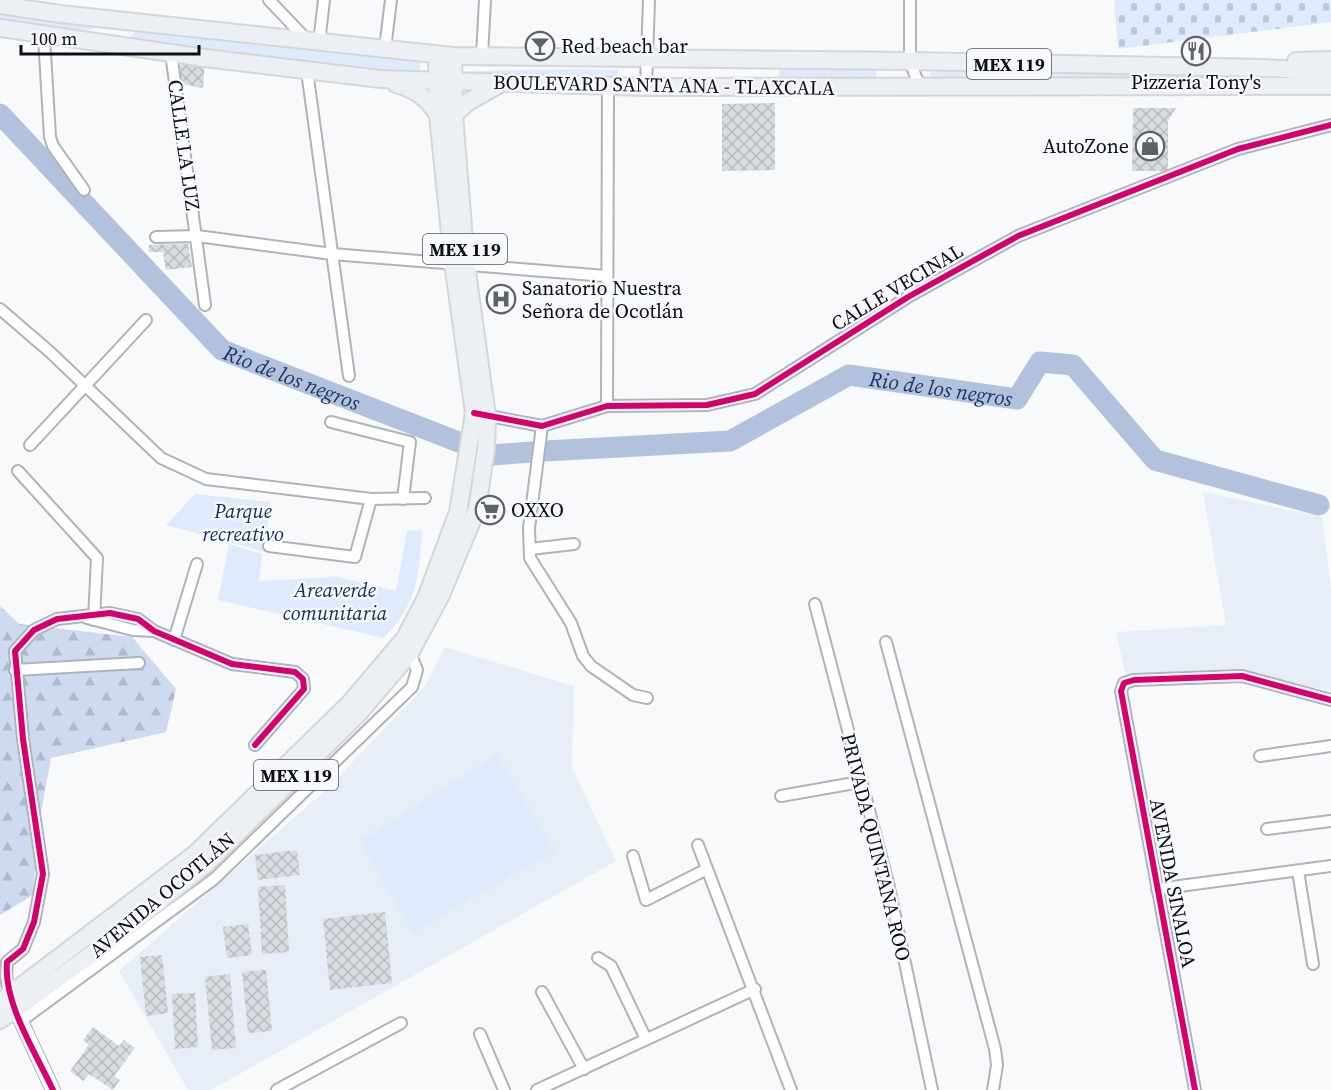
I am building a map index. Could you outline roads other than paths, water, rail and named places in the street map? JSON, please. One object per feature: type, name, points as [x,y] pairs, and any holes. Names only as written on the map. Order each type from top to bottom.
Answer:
[{"type":"main road","name":"BOULEVARD SANTA ANA - TLAXCALA","points":[[0,5],[60,14],[445,56],[910,61],[1264,68],[1331,72]]},
{"type":"main road","points":[[70,39],[80,36],[114,35],[120,28],[117,19]]},
{"type":"main road","name":"BOULEVARD SANTA ANA - TLAXCALA","points":[[0,28],[44,37],[381,79],[755,88],[1214,84],[1264,87],[1331,86]]},
{"type":"main road","name":"AVENIDA OCOTLÁN","points":[[11,1007],[103,946],[206,864],[359,713],[410,653],[441,595],[477,509],[483,469],[479,439],[481,415],[459,263],[446,115],[445,56]]},
{"type":"main road","points":[[754,59],[755,88]]},
{"type":"main road","points":[[1264,68],[1302,60],[1331,60]]},
{"type":"main road","points":[[381,79],[418,92],[446,115],[484,91],[502,83]]},
{"type":"main road","points":[[1264,87],[1299,96],[1331,96]]},
{"type":"main road","name":"AVENIDA OCOTLÁN","points":[[0,1020],[11,1007],[195,854],[349,704],[405,638],[426,598],[458,512],[466,465],[479,439]]},
{"type":"street","points":[[269,0],[314,42],[324,0]]},
{"type":"street","points":[[385,49],[391,0]]},
{"type":"street","points":[[482,57],[485,0]]},
{"type":"street","points":[[646,87],[649,0]]},
{"type":"street","points":[[909,0],[910,61],[920,88]]},
{"type":"street","points":[[44,37],[50,137],[53,146],[84,190]]},
{"type":"street","name":"CALLE LA LUZ","points":[[171,53],[205,305]]},
{"type":"street","points":[[307,71],[348,376]]},
{"type":"street","points":[[607,406],[608,86]]},
{"type":"street","name":"CALLE VECINAL","points":[[481,415],[542,426],[607,406],[707,405],[755,394],[909,297],[1018,236],[1238,149],[1331,124]]},
{"type":"street","points":[[156,237],[197,236],[332,254],[606,276]]},
{"type":"street","points":[[0,309],[85,385],[161,458],[206,479],[371,499],[425,498]]},
{"type":"street","points":[[30,446],[146,320]]},
{"type":"street","points":[[331,422],[410,442],[403,499]]},
{"type":"street","points":[[542,426],[530,528],[530,558],[571,623],[583,656],[609,681],[633,695],[647,698]]},
{"type":"street","points":[[18,471],[97,558],[91,617]]},
{"type":"street","points":[[268,546],[355,557],[371,499]]},
{"type":"street","points":[[530,549],[574,544]]},
{"type":"street","points":[[174,639],[197,564]]},
{"type":"street","name":"PRIVADA QUINTANA ROO","points":[[814,604],[888,883],[932,1090]]},
{"type":"street","points":[[53,1090],[11,1007],[6,975],[7,963],[23,949],[34,922],[43,874],[15,670],[15,651],[34,630],[57,619],[91,617],[110,613],[138,619],[154,631],[232,664],[295,672],[303,679],[304,689],[255,745]]},
{"type":"street","points":[[91,617],[127,629],[154,631]]},
{"type":"street","points":[[127,629],[130,617]]},
{"type":"street","points":[[885,642],[995,1049],[998,1065],[993,1090]]},
{"type":"street","points":[[11,1007],[214,879],[412,687],[417,670],[410,653]]},
{"type":"street","points":[[15,670],[139,663]]},
{"type":"street","name":"AVENIDA SINALOA","points":[[1195,1090],[1121,691],[1124,683],[1134,680],[1242,675],[1331,700]]},
{"type":"street","points":[[1260,756],[1331,746]]},
{"type":"street","points":[[781,796],[860,782]]},
{"type":"street","points":[[1267,829],[1331,821]]},
{"type":"street","points":[[698,846],[755,989],[791,1090]]},
{"type":"street","points":[[633,856],[646,900],[707,869]]},
{"type":"street","points":[[1156,889],[1331,866]]},
{"type":"street","points":[[1298,871],[1313,964]]},
{"type":"street","points":[[598,958],[611,966],[646,1039]]},
{"type":"street","points":[[537,1090],[755,989]]},
{"type":"street","points":[[542,992],[584,1069]]},
{"type":"street","points":[[277,1090],[401,1023]]},
{"type":"street","points":[[480,1034],[504,1090]]},
{"type":"waterway","name":"Rio de los negros","points":[[0,114],[222,350],[492,455],[532,452]]},
{"type":"waterway","name":"Rio de los negros","points":[[545,451],[730,441],[849,375],[1017,399],[1040,362],[1073,365],[1155,460],[1319,505]]},
{"type":"place","name":"Red beach bar","points":[[540,46]]},
{"type":"place","name":"Pizzería Tony's","points":[[1196,51]]},
{"type":"place","name":"AutoZone","points":[[1150,146]]},
{"type":"place","name":"Sanatorio Nuestra Señora de Ocotlán","points":[[501,299]]},
{"type":"place","name":"OXXO","points":[[490,510]]},
{"type":"park label","name":"Parque recreativo","points":[[243,522]]},
{"type":"park label","name":"Areaverde comunitaria","points":[[335,602]]}]
